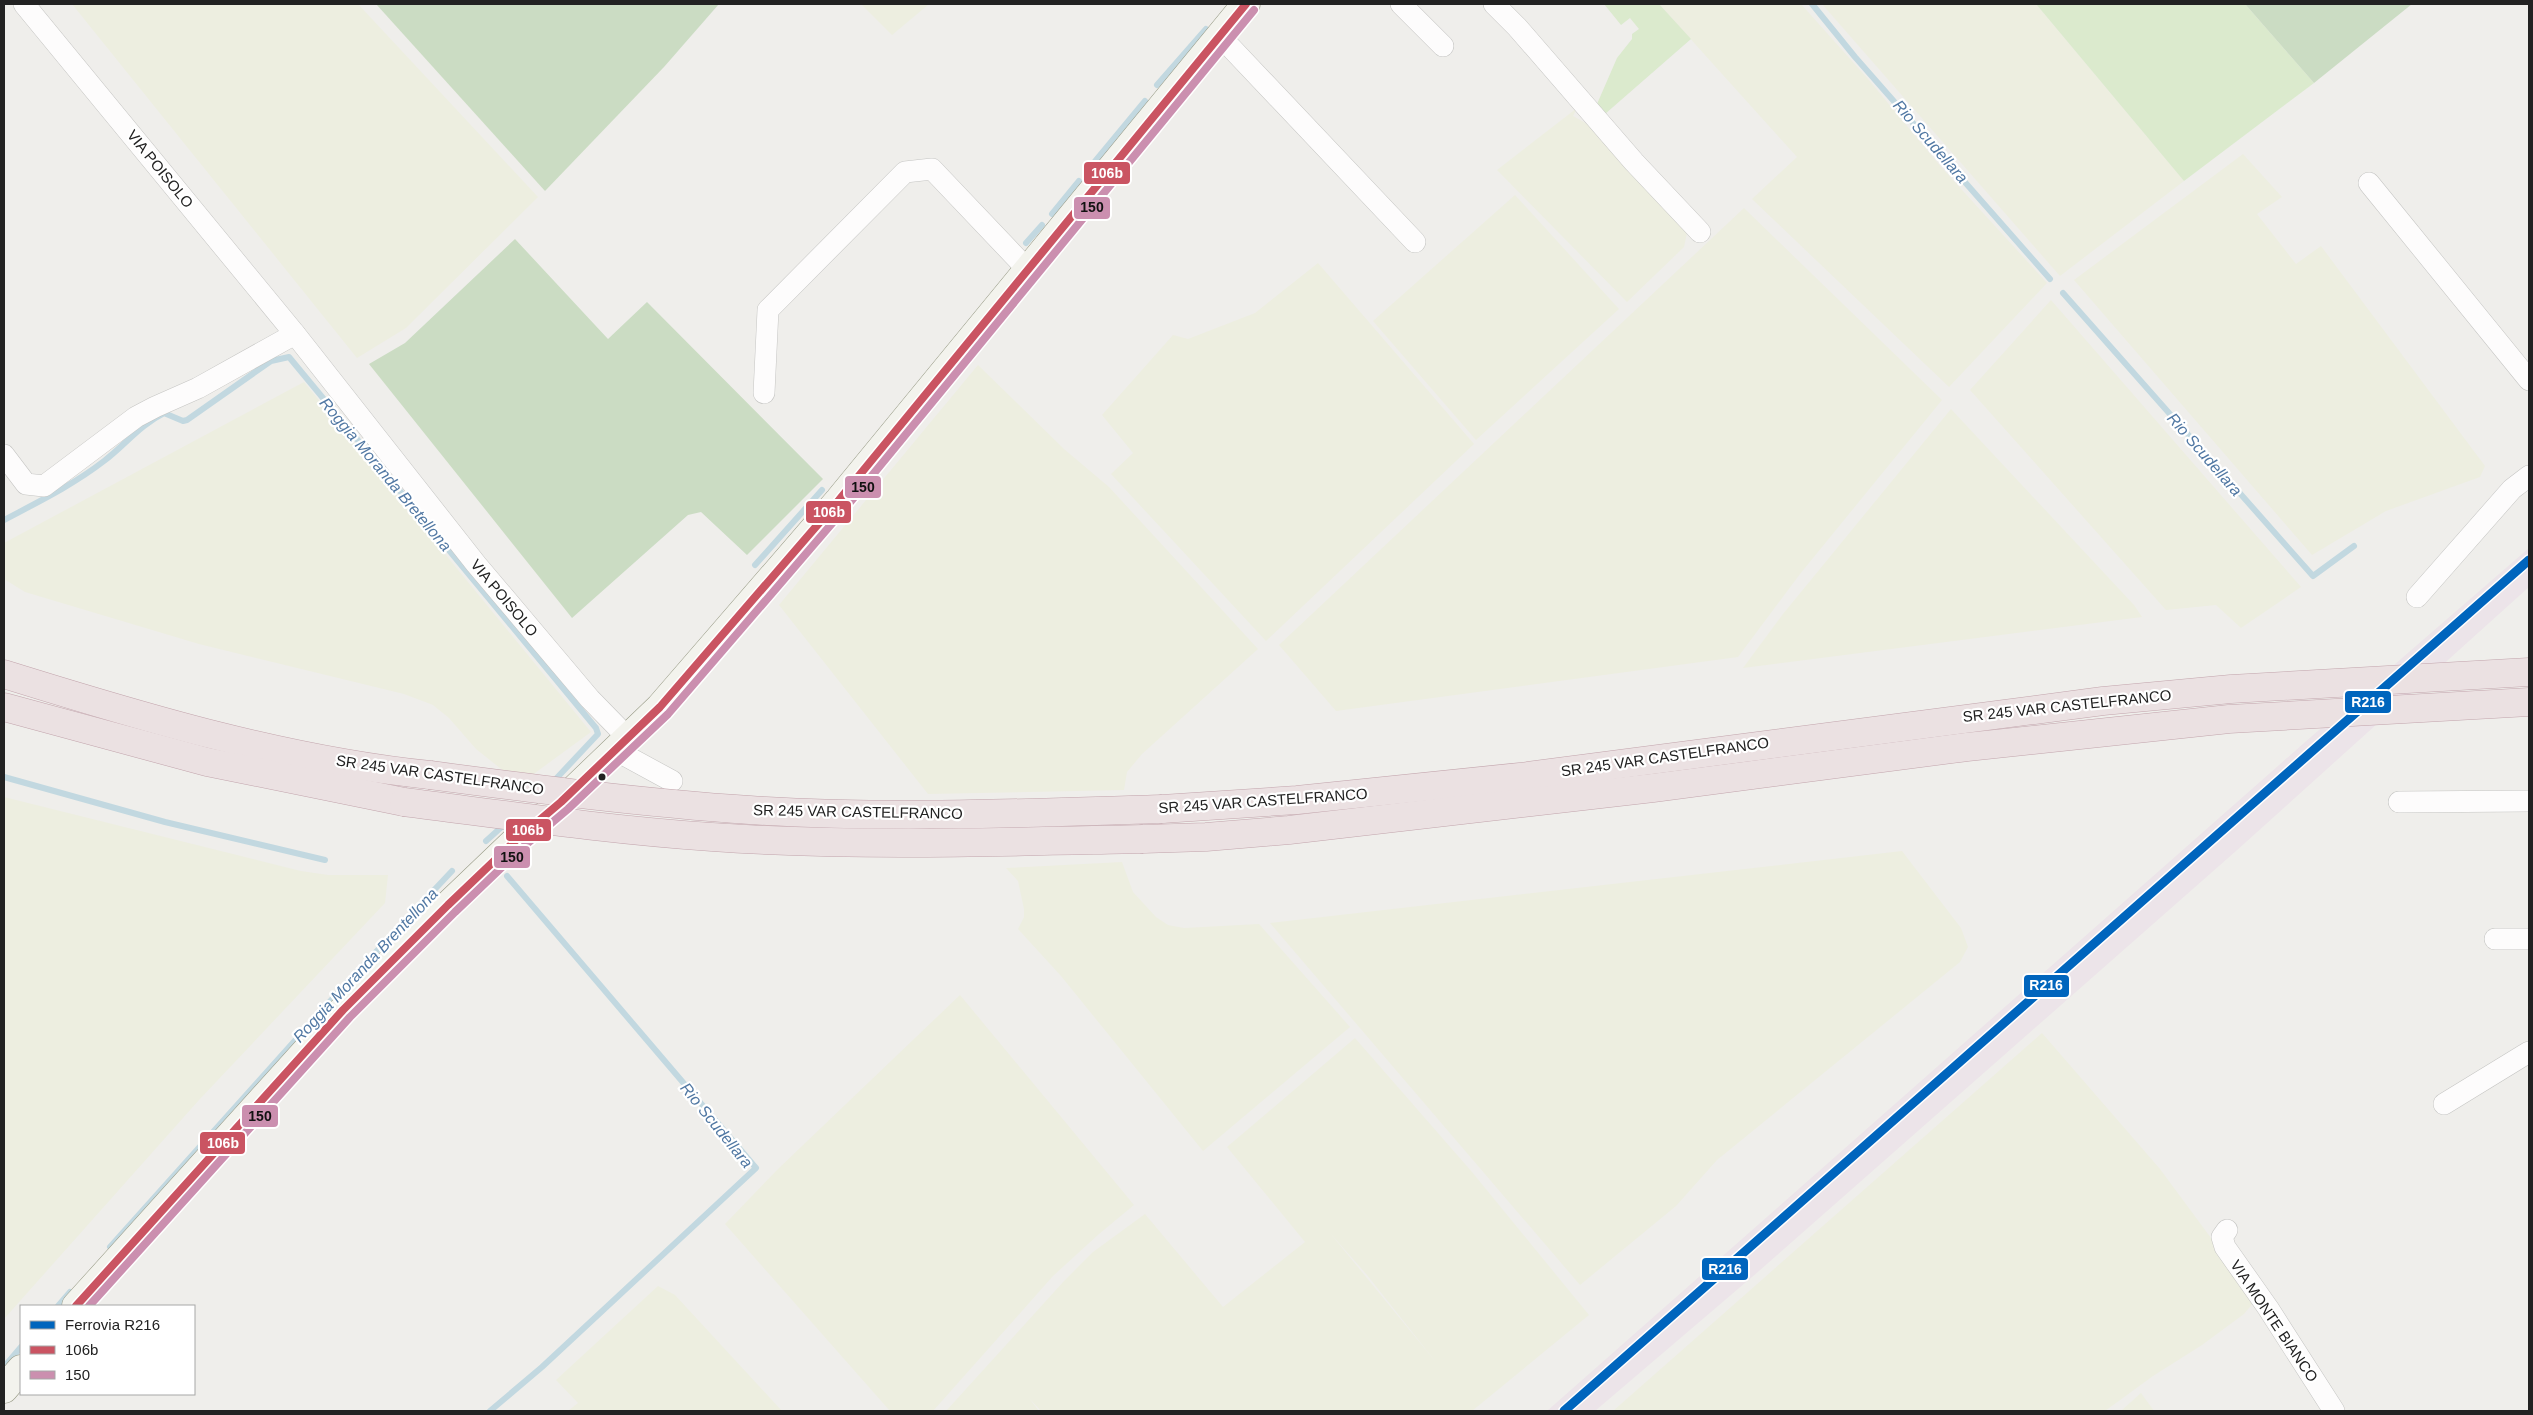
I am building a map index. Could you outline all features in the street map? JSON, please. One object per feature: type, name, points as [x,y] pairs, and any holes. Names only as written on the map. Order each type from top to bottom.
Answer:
[{"type":"highway","name":"SR 245 VAR CASTELFRANCO","points":[[4,674],[121,710],[252,743],[358,766],[614,798],[751,810],[872,814],[981,814],[1162,809],[1297,800],[1528,776],[1966,717],[2231,689],[2529,672]]},
{"type":"highway","name":"SR 245 VAR CASTELFRANCO","points":[[4,707],[207,762],[404,802],[601,827],[713,837],[874,843],[1143,840],[1214,837],[1653,788],[1967,747],[2228,719],[2529,702]]},
{"type":"street","name":"VIA POISOLO","points":[[24,4],[295,334],[476,564],[590,699],[622,744],[672,780]]},
{"type":"street","points":[[77,1305],[342,1010],[448,905],[660,707],[839,500],[1246,4]]},
{"type":"street","points":[[1401,4],[1443,46]]},
{"type":"street","points":[[1494,4],[1517,27],[1634,162],[1700,232]]},
{"type":"street","points":[[1223,32],[1414,242]]},
{"type":"street","points":[[764,392],[768,310],[905,172],[932,169],[1027,269]]},
{"type":"street","points":[[2369,183],[2529,380]]},
{"type":"street","points":[[4,455],[26,484],[44,486],[136,418],[155,407],[198,388],[295,334]]},
{"type":"street","points":[[2417,597],[2512,489],[2529,476]]},
{"type":"street","points":[[2399,802],[2529,801]]},
{"type":"street","points":[[2495,939],[2529,939]]},
{"type":"street","points":[[2444,1104],[2529,1052]]},
{"type":"street","name":"VIA MONTE BIANCO","points":[[2227,1230],[2222,1237],[2225,1247],[2268,1308],[2334,1411]]},
{"type":"street","points":[[4,1389],[20,1370]]},
{"type":"shaded area","points":[[72,4],[358,4],[538,197],[406,328],[357,358]]},
{"type":"shaded area","points":[[861,4],[929,4],[892,35]]},
{"type":"shaded area","points":[[1659,4],[1801,4],[1868,79],[1942,168],[2047,283],[1949,387],[1752,199],[1797,157]]},
{"type":"shaded area","points":[[1822,4],[2036,4],[2184,181],[2060,276]]},
{"type":"shaded area","points":[[1577,108],[1573,116],[1591,126],[1688,228],[1684,247],[1627,302],[1497,170]]},
{"type":"shaded area","points":[[2243,154],[2282,197],[2257,214],[2296,264],[2321,246],[2485,466],[2480,477],[2386,511],[2312,555],[2074,280]]},
{"type":"shaded area","points":[[1515,195],[1619,309],[1476,440],[1373,321]]},
{"type":"shaded area","points":[[1744,208],[1942,400],[1800,574],[1738,657],[1336,711],[1279,645]]},
{"type":"shaded area","points":[[1318,263],[1474,444],[1266,641],[1111,474],[1133,453],[1102,415],[1173,335],[1188,339],[1255,313]]},
{"type":"shaded area","points":[[2051,300],[2301,587],[2241,628],[2216,605],[2166,610],[1970,390]]},
{"type":"shaded area","points":[[978,365],[1064,449],[1109,487],[1258,649],[1142,754],[1127,772],[1124,790],[928,794],[779,605]]},
{"type":"shaded area","points":[[304,382],[591,732],[520,784],[476,749],[449,718],[433,705],[404,694],[199,644],[25,592],[4,579],[4,543]]},
{"type":"shaded area","points":[[1951,409],[2134,605],[2142,617],[1743,668],[1783,614]]},
{"type":"shaded area","points":[[2529,548],[2529,587],[2236,851],[1759,1271],[1595,1411],[1547,1411],[2304,743]]},
{"type":"shaded area","points":[[4,797],[301,871],[328,875],[388,875],[385,903],[199,1100],[4,1319]]},
{"type":"shaded area","points":[[1902,851],[1961,928],[1968,947],[1960,962],[1717,1160],[1676,1206],[1580,1285],[1270,923]]},
{"type":"shaded area","points":[[1122,862],[1133,892],[1156,917],[1168,925],[1184,928],[1259,924],[1350,1027],[1203,1151],[1061,976],[1018,929],[1024,917],[1024,909],[1018,881],[1006,868]]},
{"type":"shaded area","points":[[960,995],[1134,1205],[1053,1276],[933,1411],[890,1411],[725,1224],[778,1169]]},
{"type":"shaded area","points":[[2042,1033],[2160,1169],[2228,1261],[2254,1302],[2244,1314],[2105,1411],[1613,1411]]},
{"type":"shaded area","points":[[1355,1038],[1472,1172],[1589,1315],[1472,1411],[1041,1411],[1029,1398],[1039,1411],[946,1411],[1064,1281],[1093,1252],[1145,1214],[1223,1307],[1305,1242],[1227,1147]],"holes":[[[1330,1233],[1367,1275],[1435,1361]]]},
{"type":"shaded area","points":[[658,1286],[675,1295],[782,1411],[568,1411],[578,1403],[556,1380]]},
{"type":"shaded area","points":[[2141,1393],[2154,1411],[2121,1411]]},
{"type":"green space","points":[[376,4],[719,4],[664,67],[545,191]]},
{"type":"green space","points":[[1604,4],[1659,4],[1691,39],[1605,114],[1597,104],[1617,58],[1632,39],[1632,34],[1639,29],[1630,18],[1621,25]]},
{"type":"green space","points":[[2036,4],[2245,4],[2314,83],[2184,181]]},
{"type":"green space","points":[[2245,4],[2412,4],[2314,83]]},
{"type":"green space","points":[[515,239],[608,339],[647,302],[823,479],[747,555],[701,512],[688,515],[572,618],[369,364],[405,343]]},
{"type":"waterway","name":"Rio Scudellara","points":[[1812,4],[1855,57],[2050,279]]},
{"type":"waterway","points":[[1157,85],[1206,29]]},
{"type":"waterway","points":[[1092,165],[1145,101]]},
{"type":"waterway","points":[[1052,214],[1079,181]]},
{"type":"waterway","points":[[1026,243],[1042,225]]},
{"type":"waterway","name":"Rio Scudellara","points":[[2063,293],[2313,576],[2354,546]]},
{"type":"waterway","name":"Roggia Moranda Bretellona","points":[[4,520],[55,493],[92,470],[155,418],[164,413],[183,421],[187,420],[271,361],[289,357],[596,728],[598,734],[553,782]]},
{"type":"waterway","points":[[755,565],[822,490]]},
{"type":"waterway","points":[[4,777],[165,822],[325,860]]},
{"type":"waterway","name":"Roggia Moranda Bretellona","points":[[486,841],[506,823]]},
{"type":"waterway","name":"Roggia Moranda Brentellona","points":[[110,1247],[342,988],[452,871]]},
{"type":"waterway","name":"Rio Scudellara","points":[[490,1411],[542,1367],[756,1168],[507,876]]},
{"type":"waterway","name":"Roggia Moranda Brentellona","points":[[59,1305],[70,1292]]},
{"type":"waterway","name":"Roggia Moranda Brentellona","points":[[4,1367],[20,1348]]},
{"type":"rail line","name":"R216","points":[[1564,1411],[2529,560]]},
{"type":"transit line","name":"106b","points":[[77,1305],[343,1010],[448,905],[515,841],[561,802],[660,707],[839,500],[1246,4]]},
{"type":"transit line","name":"150","points":[[90,1305],[350,1017],[522,848],[568,809],[668,714],[847,506],[1254,10]]}]
